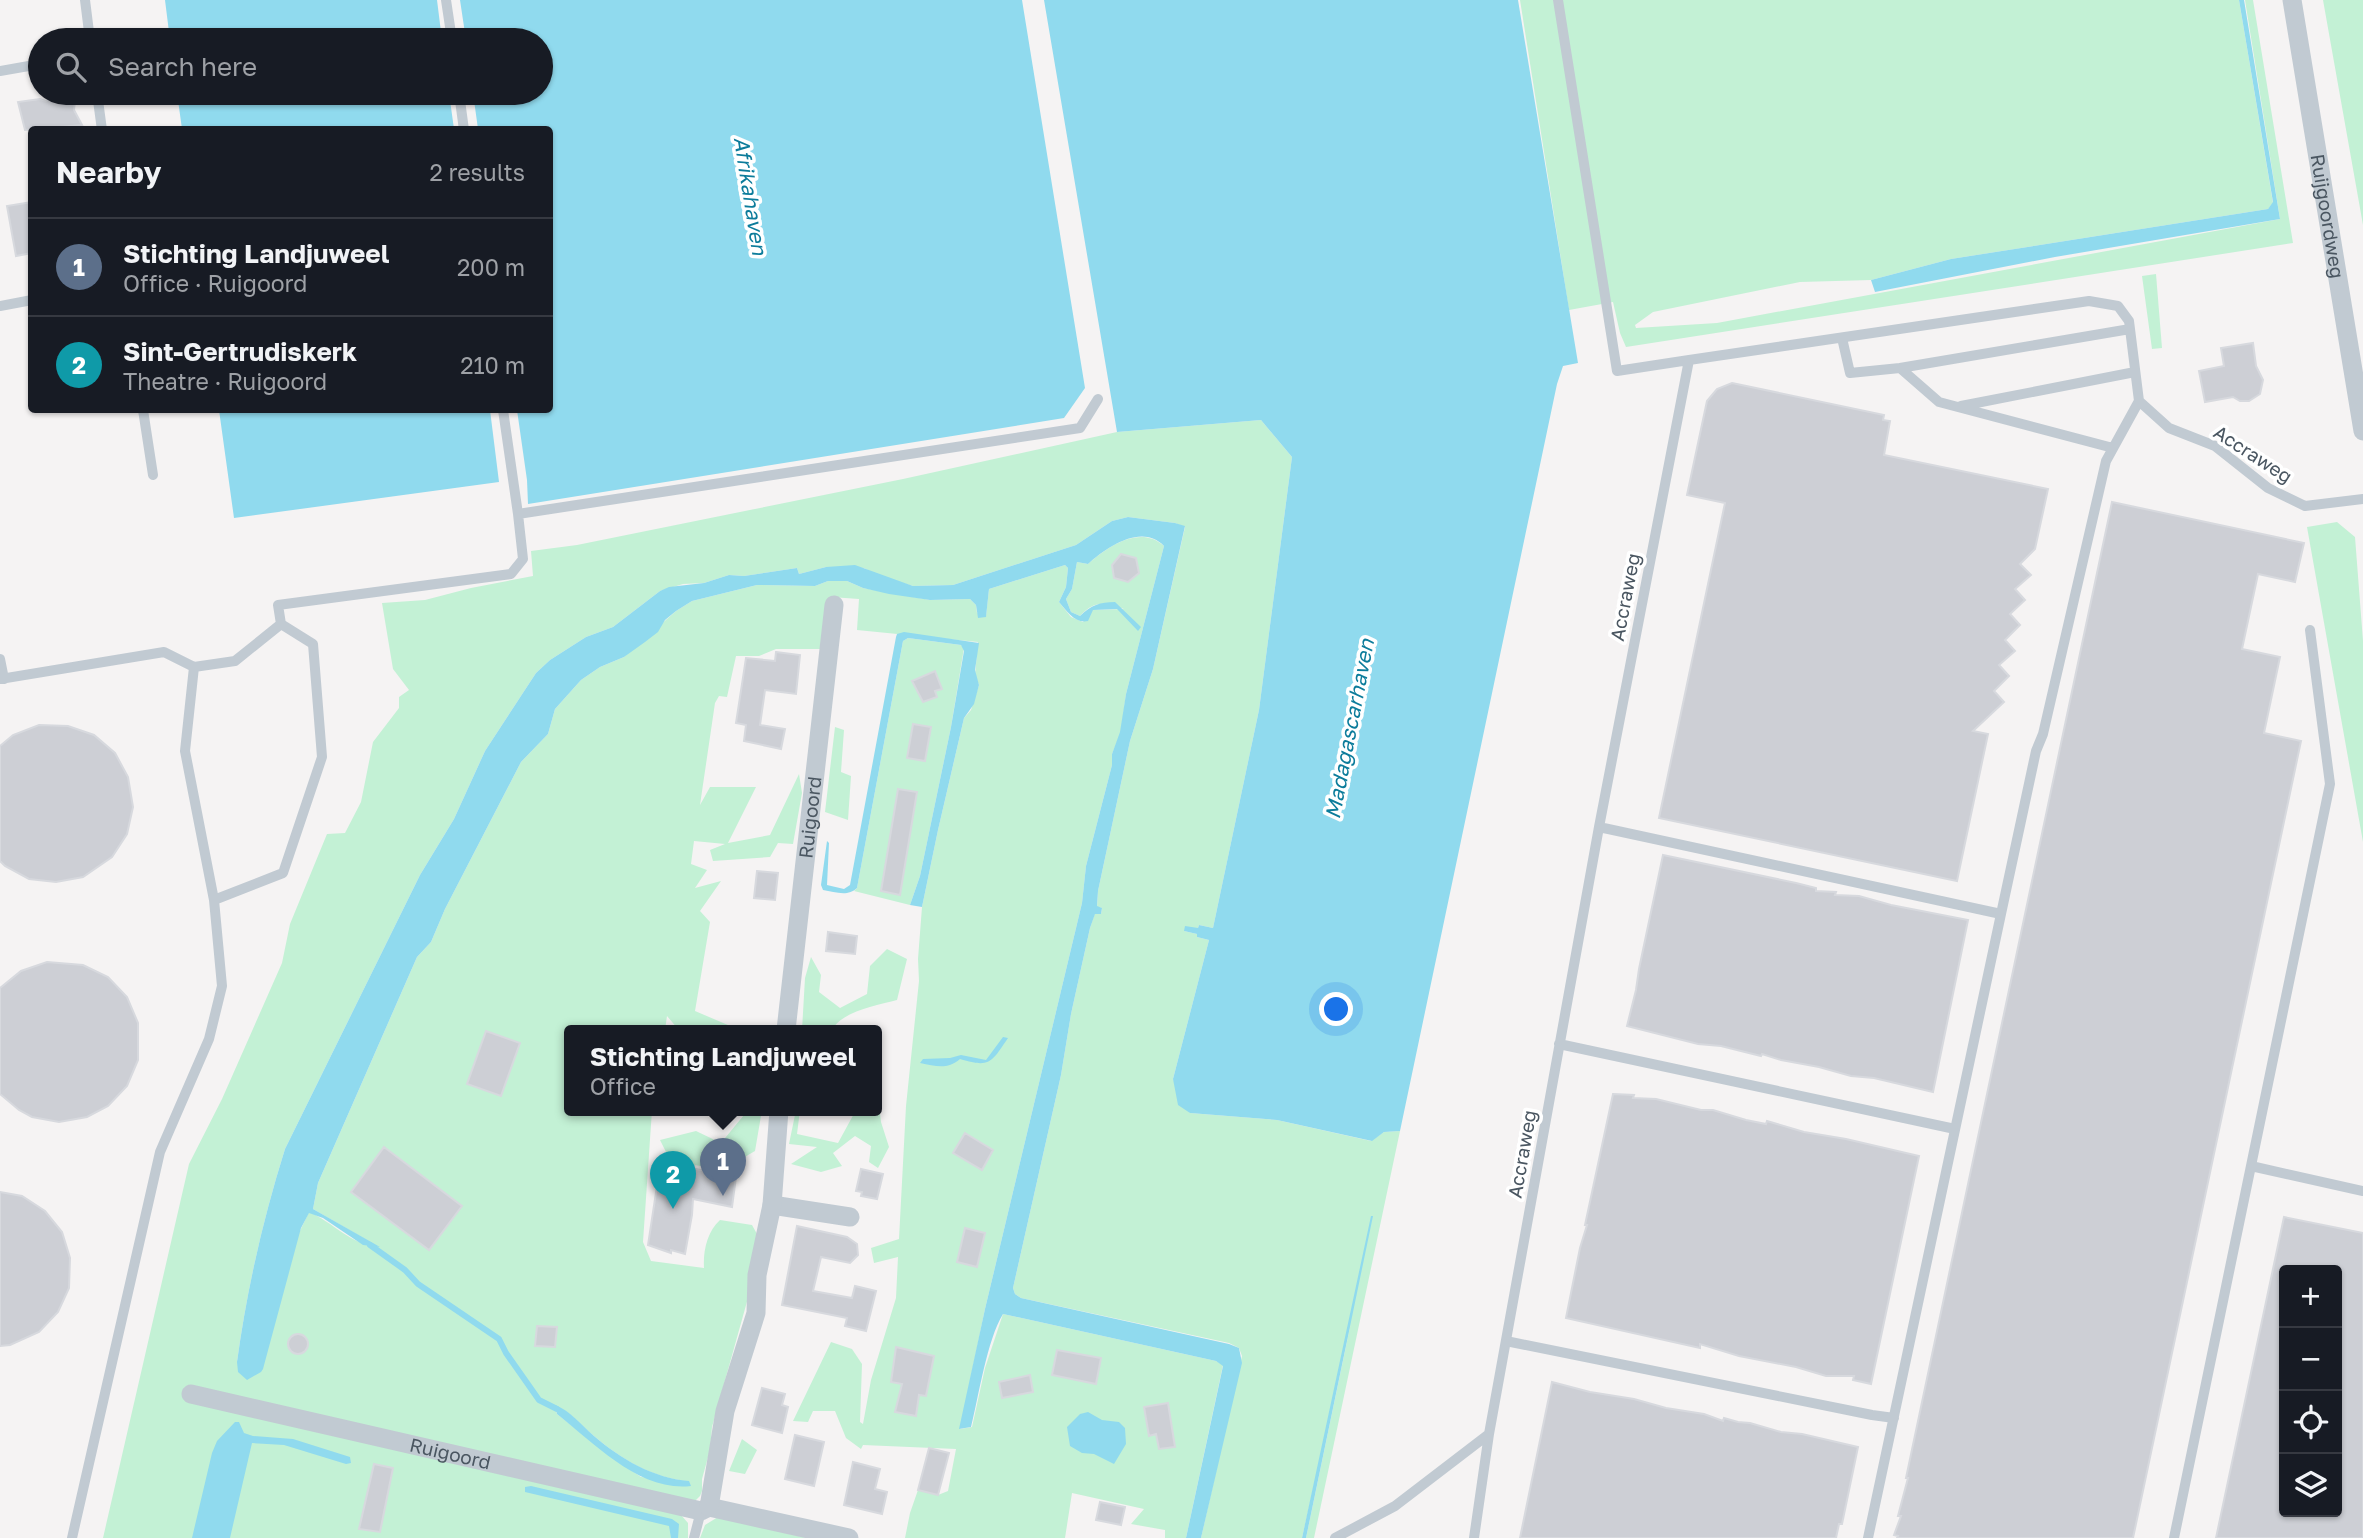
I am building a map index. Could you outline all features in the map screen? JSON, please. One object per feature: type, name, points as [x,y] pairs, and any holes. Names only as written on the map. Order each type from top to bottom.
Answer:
[{"type":"street","name":"Ruijgoordweg","points":[[2292,0],[2363,431]]},
{"type":"street","name":"Ruigoord","points":[[787,1025],[834,605]]},
{"type":"street","points":[[705,1509],[725,1410],[756,1313],[757,1275],[772,1205],[779,1116]]},
{"type":"street","points":[[772,1205],[850,1217]]},
{"type":"street","name":"Ruigoord","points":[[191,1394],[705,1509],[849,1538]]},
{"type":"lane","points":[[85,0],[88,28]]},
{"type":"lane","points":[[446,0],[450,28]]},
{"type":"lane","points":[[1558,0],[1618,371],[2089,301],[2118,306],[2129,321],[2139,401],[2106,461],[2043,734],[2036,751],[1868,1538]]},
{"type":"lane","points":[[0,71],[28,66]]},
{"type":"lane","points":[[99,105],[101,126]]},
{"type":"lane","points":[[461,105],[463,126]]},
{"type":"lane","points":[[0,306],[28,301]]},
{"type":"lane","points":[[1842,338],[1850,373],[1900,368],[2130,329]]},
{"type":"lane","name":"Accraweg","points":[[1474,1538],[1489,1434],[1559,1045],[1689,360]]},
{"type":"lane","points":[[1900,368],[1939,402],[2113,447]]},
{"type":"lane","points":[[1957,407],[2135,372]]},
{"type":"lane","points":[[518,514],[1080,428],[1098,400]]},
{"type":"lane","name":"Accraweg","points":[[2139,401],[2169,428],[2215,446],[2268,488],[2305,506],[2363,499]]},
{"type":"lane","points":[[144,413],[153,475]]},
{"type":"lane","points":[[214,900],[283,873],[322,758],[313,644],[282,624],[278,605],[511,574],[523,559],[503,413]]},
{"type":"lane","points":[[0,659],[2,679],[163,652],[194,667],[235,661],[282,624]]},
{"type":"lane","points":[[2174,1538],[2330,784],[2310,630]]},
{"type":"lane","points":[[72,1538],[160,1152],[209,1039],[222,986],[214,900],[186,751],[194,667]]},
{"type":"lane","points":[[1599,827],[2001,914]]},
{"type":"lane","points":[[1559,1045],[1955,1129]]},
{"type":"lane","points":[[2252,1166],[2363,1191]]},
{"type":"lane","points":[[1506,1341],[1894,1418]]},
{"type":"lane","points":[[1335,1538],[1395,1506],[1489,1434]]},
{"type":"lane","points":[[694,1538],[705,1509]]},
{"type":"green space","points":[[1520,0],[2239,0],[2273,203],[2268,209],[1951,259],[1871,280],[1800,282],[1653,312],[1635,325],[1636,328],[1717,323],[2280,219],[2245,0],[2253,0],[2293,243],[1626,347],[1613,302],[1569,310]]},
{"type":"green space","points":[[2323,0],[2363,0],[2363,225]]},
{"type":"green space","points":[[2156,274],[2162,348],[2152,349],[2142,276]]},
{"type":"green space","points":[[1261,420],[1292,457],[1259,710],[1213,928],[1199,925],[1198,928],[1184,931],[1209,940],[1173,1079],[1190,1113],[1277,1120],[1371,1141],[1384,1132],[1400,1131],[1314,1538],[1306,1538],[1351,1322],[1302,1538],[1201,1538],[1242,1356],[1239,1348],[1229,1343],[1021,1298],[1015,1294],[1013,1288],[1061,1075],[1090,928],[1095,913],[1101,914],[1102,908],[1097,907],[1098,891],[1130,741],[1153,669],[1185,527],[1175,523],[1128,517],[1112,521],[1076,545],[953,585],[913,586],[879,576],[864,568],[826,567],[799,574],[797,568],[744,576],[729,575],[704,583],[683,584],[660,591],[613,627],[586,637],[550,660],[536,673],[485,751],[454,819],[420,875],[285,1149],[256,1254],[237,1362],[309,1212],[359,1242],[377,1246],[313,1209],[318,1183],[417,957],[431,942],[445,909],[521,762],[548,734],[555,709],[581,680],[600,667],[624,657],[676,611],[692,601],[757,585],[815,586],[828,581],[847,581],[863,588],[930,600],[970,599],[976,605],[977,613],[986,616],[989,589],[1065,565],[1068,568],[1066,587],[1059,602],[1071,617],[1083,622],[1092,610],[1124,609],[1101,604],[1091,607],[1080,616],[1071,612],[1066,599],[1072,589],[1077,562],[1088,564],[1124,540],[1145,537],[1164,546],[1126,694],[1121,732],[1112,754],[1112,765],[1086,866],[1082,903],[985,1309],[960,1429],[972,1427],[985,1368],[1003,1314],[1216,1361],[1223,1365],[1186,1538],[1165,1538],[1165,1530],[1131,1524],[1144,1509],[1072,1493],[1065,1538],[905,1538],[918,1490],[938,1495],[948,1491],[956,1449],[863,1445],[861,1449],[846,1438],[835,1411],[813,1411],[808,1422],[793,1421],[831,1342],[852,1349],[862,1364],[860,1422],[863,1424],[871,1380],[896,1298],[898,1257],[874,1263],[871,1248],[899,1239],[906,1106],[919,981],[922,907],[964,718],[971,710],[979,685],[975,675],[978,642],[857,630],[859,599],[831,597],[823,649],[776,649],[759,656],[736,656],[727,697],[719,696],[715,703],[700,805],[710,787],[756,787],[728,843],[770,835],[799,774],[802,793],[793,844],[778,843],[770,857],[713,861],[710,850],[725,844],[694,841],[691,864],[707,870],[695,888],[721,881],[700,911],[710,922],[695,1011],[728,1025],[675,1025],[667,1016],[666,1025],[564,1025],[564,1116],[652,1116],[643,1242],[651,1261],[704,1268],[707,1242],[720,1220],[752,1225],[757,1234],[748,1298],[712,1427],[702,1491],[681,1515],[688,1523],[688,1538],[103,1538],[189,1164],[222,1099],[282,963],[290,924],[327,834],[345,833],[361,802],[373,742],[399,708],[399,697],[409,690],[393,669],[382,603],[425,600],[533,576],[531,551],[577,545],[903,479],[1117,432]],"holes":[[[555,1406],[571,1415],[626,1460],[650,1472],[688,1481],[641,1477],[557,1414]]]},
{"type":"green space","points":[[2337,522],[2355,537],[2363,641],[2363,842],[2307,527]]},
{"type":"green space","points":[[908,638],[961,645],[964,648],[951,727],[920,876],[910,905],[854,891],[857,888],[903,641]]},
{"type":"green space","points":[[835,727],[844,730],[841,772],[851,776],[848,820],[825,812]]},
{"type":"green space","points":[[887,949],[907,959],[897,1000],[852,1013],[836,1025],[802,1025],[805,978],[811,957],[821,975],[819,992],[840,1008],[867,994],[870,966]]},
{"type":"green space","points":[[743,1116],[761,1116],[755,1151],[724,1169],[671,1162],[660,1140],[696,1131],[721,1143]]},
{"type":"green space","points":[[795,1116],[799,1116],[797,1134],[838,1143],[853,1116],[880,1116],[889,1147],[878,1168],[869,1162],[871,1146],[855,1136],[833,1153],[842,1166],[821,1172],[791,1164],[817,1147],[789,1144]]},
{"type":"green space","points":[[742,1439],[757,1450],[745,1474],[729,1471]]},
{"type":"green space","points":[[718,1517],[807,1538],[700,1538],[705,1525]]},
{"type":"water","points":[[165,0],[437,0],[440,28],[168,28]]},
{"type":"water","name":"Afrikahaven","points":[[460,0],[1022,0],[1085,388],[1064,418],[528,504],[517,413],[553,413],[553,126],[478,126],[475,105],[553,105],[553,28],[464,28]]},
{"type":"water","name":"Madagascarhaven","points":[[1044,0],[1518,0],[1578,363],[1563,366],[1557,384],[1400,1131],[1384,1132],[1372,1141],[1277,1120],[1190,1113],[1178,1105],[1173,1079],[1209,940],[1184,931],[1185,926],[1213,928],[1259,710],[1292,457],[1261,420],[1117,432]]},
{"type":"water","points":[[2239,0],[2244,0],[2280,219],[2055,257],[1875,292],[1871,280],[1951,259],[2268,209],[2273,202]]},
{"type":"water","points":[[179,105],[451,105],[454,126],[182,126]]},
{"type":"water","points":[[219,413],[490,413],[499,482],[234,518]]},
{"type":"water","points":[[1128,517],[1185,526],[1153,669],[1130,741],[1098,891],[1097,906],[1102,908],[1101,914],[1095,914],[1090,928],[1061,1075],[1013,1288],[1015,1294],[1021,1298],[1239,1348],[1242,1363],[1201,1538],[1186,1538],[1223,1366],[1216,1361],[1003,1314],[988,1353],[971,1427],[959,1429],[1082,903],[1086,866],[1112,765],[1112,754],[1120,732],[1126,694],[1164,546],[1155,539],[1146,537],[1125,540],[1088,564],[1077,562],[1072,589],[1066,599],[1071,612],[1080,616],[1096,605],[1115,602],[1141,627],[1138,631],[1117,609],[1093,610],[1088,621],[1079,621],[1072,616],[1059,602],[1066,587],[1068,568],[1065,565],[989,589],[986,617],[978,618],[976,605],[970,599],[930,600],[889,594],[847,581],[828,581],[815,586],[757,585],[692,601],[665,620],[658,632],[624,657],[600,667],[581,680],[555,709],[548,734],[521,762],[445,909],[431,942],[417,957],[318,1183],[313,1209],[380,1247],[363,1245],[323,1218],[309,1213],[301,1228],[263,1369],[247,1380],[238,1372],[237,1362],[251,1281],[285,1149],[420,875],[454,819],[485,751],[536,673],[550,660],[586,637],[613,627],[669,587],[704,583],[729,575],[744,576],[797,568],[799,574],[826,567],[855,565],[913,586],[953,585],[1076,545],[1112,521]]},
{"type":"water","points":[[904,632],[979,643],[975,670],[979,685],[974,704],[964,718],[922,907],[910,905],[920,876],[951,727],[964,651],[961,645],[908,638],[903,641],[857,888],[841,893],[823,890],[821,885],[827,841],[827,885],[844,889],[850,885],[896,637]]},
{"type":"water","points":[[1003,1037],[1008,1038],[998,1053],[984,1063],[960,1059],[946,1066],[920,1063],[923,1059],[961,1055],[986,1060]]},
{"type":"water","points":[[1371,1216],[1306,1538],[1302,1538]]},
{"type":"water","points":[[555,1405],[626,1460],[650,1472],[689,1481],[691,1486],[672,1486],[654,1481],[619,1464],[557,1414]]},
{"type":"water","points":[[1088,1412],[1102,1420],[1119,1422],[1125,1428],[1126,1444],[1114,1464],[1070,1446],[1067,1427],[1080,1414]]},
{"type":"water","points":[[235,1422],[239,1422],[244,1433],[293,1439],[350,1457],[351,1463],[346,1464],[284,1445],[252,1443],[230,1538],[192,1538],[212,1453],[217,1441]]},
{"type":"water","points":[[531,1486],[672,1519],[679,1524],[678,1538],[671,1538],[669,1526],[525,1492],[525,1487]]},
{"type":"building","points":[[28,101],[28,105],[75,105],[74,110],[82,125],[28,126],[28,130],[25,130],[18,102]]},
{"type":"building","points":[[28,203],[28,254],[16,256],[7,206]]},
{"type":"building","points":[[2253,343],[2256,366],[2263,380],[2260,394],[2249,401],[2240,401],[2233,397],[2205,402],[2199,371],[2224,366],[2221,348]]},
{"type":"building","points":[[1732,383],[1884,415],[1883,420],[1890,421],[1884,455],[2048,489],[2035,549],[2020,564],[2031,575],[2015,589],[2025,600],[2010,614],[2020,625],[2005,640],[2015,651],[1999,665],[2009,676],[1994,691],[2004,702],[1973,731],[1988,734],[1957,881],[1659,818],[1725,503],[1687,495],[1707,401],[1717,389]]},
{"type":"building","points":[[2112,502],[2304,543],[2295,582],[2258,574],[2242,649],[2280,657],[2264,733],[2301,741],[2133,1538],[1897,1538],[1898,1536],[1894,1535],[1901,1516],[1898,1516]]},
{"type":"building","points":[[1121,554],[1136,558],[1139,573],[1128,582],[1114,578],[1112,565]]},
{"type":"building","points":[[776,652],[800,655],[796,694],[765,690],[760,725],[785,729],[781,749],[744,741],[746,725],[736,723],[746,658],[775,661]]},
{"type":"building","points":[[935,671],[942,689],[935,691],[937,697],[923,702],[912,681]]},
{"type":"building","points":[[913,724],[931,727],[925,761],[907,758]]},
{"type":"building","points":[[39,725],[68,726],[94,735],[115,753],[128,777],[133,807],[127,834],[112,857],[83,877],[56,882],[29,879],[0,861],[0,746],[13,735]]},
{"type":"building","points":[[898,789],[917,792],[900,895],[881,891]]},
{"type":"building","points":[[1663,855],[1796,883],[1816,888],[1816,891],[1859,896],[1968,920],[1933,1092],[1874,1078],[1851,1076],[1762,1054],[1761,1056],[1721,1046],[1698,1044],[1627,1026]]},
{"type":"building","points":[[757,871],[778,873],[775,900],[754,898]]},
{"type":"building","points":[[828,932],[857,936],[855,954],[826,951]]},
{"type":"building","points":[[47,962],[83,965],[108,977],[127,997],[138,1023],[138,1060],[127,1086],[108,1106],[87,1117],[59,1122],[32,1117],[0,1094],[0,988],[21,971]]},
{"type":"building","points":[[486,1031],[520,1043],[501,1096],[467,1084]]},
{"type":"building","points":[[1613,1094],[1634,1095],[1633,1098],[1656,1099],[1701,1110],[1713,1110],[1746,1120],[1766,1124],[1767,1121],[1804,1132],[1919,1156],[1871,1384],[1853,1380],[1854,1376],[1826,1376],[1700,1344],[1700,1348],[1566,1318]]},
{"type":"building","points":[[965,1133],[993,1150],[982,1170],[953,1153]]},
{"type":"building","points":[[384,1147],[462,1206],[429,1250],[351,1192]]},
{"type":"building","points":[[660,1166],[696,1169],[736,1177],[732,1207],[693,1199],[685,1254],[671,1250],[671,1253],[648,1245]]},
{"type":"building","points":[[861,1169],[883,1174],[877,1199],[861,1196],[862,1192],[856,1191]]},
{"type":"building","points":[[0,1192],[22,1196],[45,1211],[62,1232],[70,1258],[69,1288],[58,1312],[39,1332],[10,1345],[0,1346]]},
{"type":"building","points":[[2284,1217],[2363,1233],[2363,1538],[2216,1538]]},
{"type":"building","points":[[797,1226],[847,1237],[857,1244],[858,1255],[850,1263],[821,1257],[813,1291],[852,1298],[855,1286],[876,1291],[866,1331],[845,1326],[847,1318],[782,1305]]},
{"type":"building","points":[[965,1228],[985,1233],[977,1267],[957,1262]]},
{"type":"building","points":[[537,1326],[557,1327],[555,1347],[535,1346]]},
{"type":"building","points":[[298,1334],[305,1337],[308,1344],[305,1351],[298,1354],[291,1351],[288,1344],[291,1337]]},
{"type":"building","points":[[896,1347],[934,1356],[926,1396],[919,1395],[916,1416],[895,1412],[902,1384],[891,1382]]},
{"type":"building","points":[[1057,1350],[1101,1358],[1096,1384],[1052,1375]]},
{"type":"building","points":[[1030,1375],[1033,1392],[1002,1398],[999,1382]]},
{"type":"building","points":[[1552,1382],[1704,1414],[1723,1421],[1724,1418],[1750,1423],[1858,1447],[1842,1524],[1839,1524],[1836,1538],[1520,1538]]},
{"type":"building","points":[[762,1388],[785,1394],[782,1405],[788,1407],[782,1433],[752,1425]]},
{"type":"building","points":[[1168,1403],[1175,1447],[1159,1449],[1156,1434],[1149,1436],[1144,1407]]},
{"type":"building","points":[[795,1435],[824,1442],[814,1486],[785,1479]]},
{"type":"building","points":[[929,1448],[949,1453],[938,1495],[918,1490]]},
{"type":"building","points":[[853,1462],[880,1469],[875,1489],[887,1492],[882,1514],[844,1505]]},
{"type":"building","points":[[374,1464],[393,1468],[380,1532],[359,1529]]},
{"type":"building","points":[[1100,1502],[1125,1507],[1121,1525],[1096,1520]]},
{"type":"waterway","points":[[370,1245],[405,1270],[418,1284],[499,1339],[539,1400],[557,1409]]},
{"type":"place","name":"Stichting Landjuweel","points":[[723,1196]]},
{"type":"place","name":"Sint-Gertrudiskerk","points":[[673,1209]]}]
